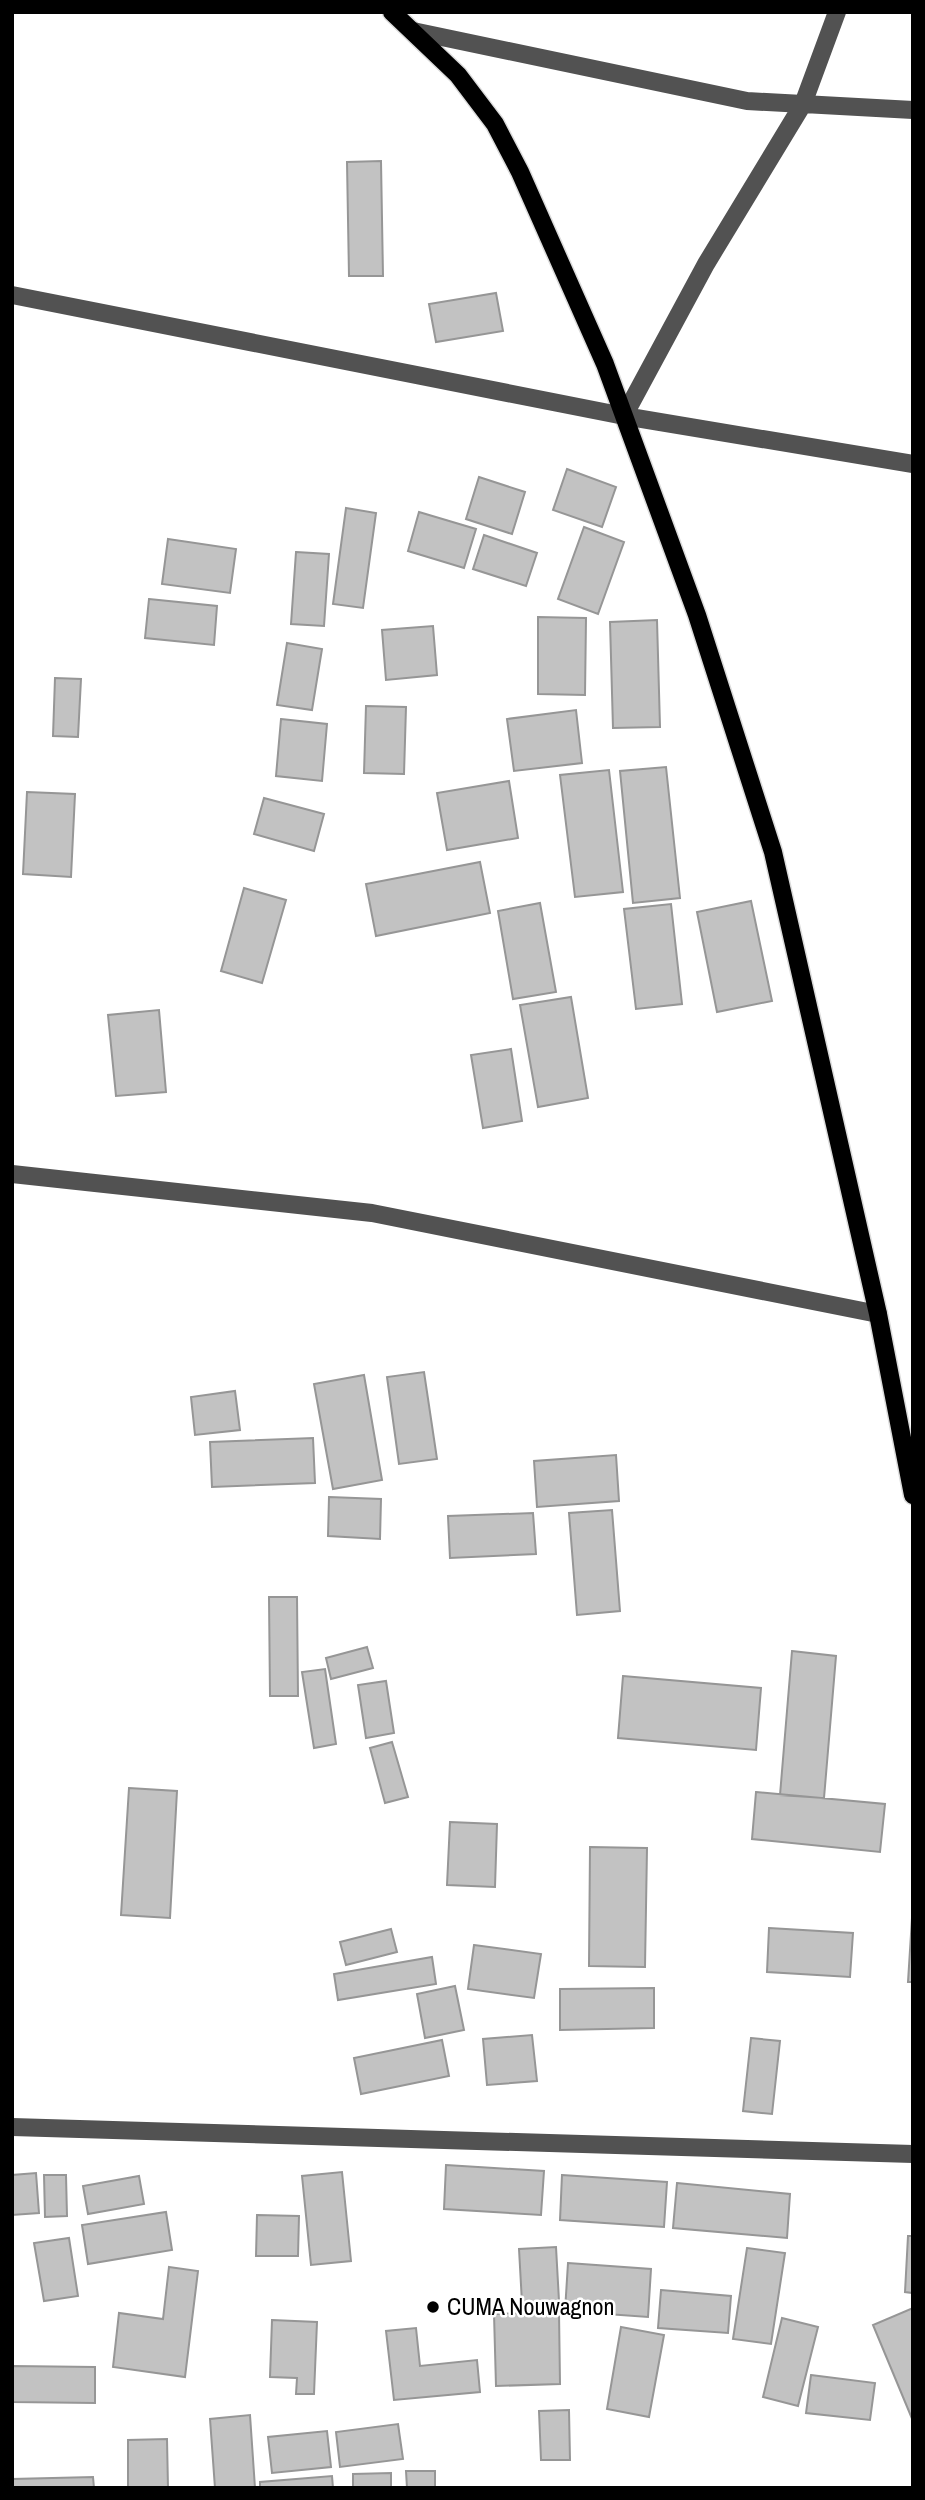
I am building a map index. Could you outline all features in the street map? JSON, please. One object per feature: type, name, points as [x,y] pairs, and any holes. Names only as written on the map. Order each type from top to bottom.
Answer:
[{"type":"main road","points":[[393,12],[458,75],[495,124],[589,328],[697,615],[773,852],[878,1314],[913,1495]]},
{"type":"street","points":[[624,416],[706,264],[803,104],[838,12]]},
{"type":"street","points":[[413,31],[747,101],[913,110]]},
{"type":"street","points":[[12,295],[624,416],[913,464]]},
{"type":"street","points":[[12,1174],[372,1213],[878,1314]]},
{"type":"street","points":[[12,2127],[913,2154]]},
{"type":"building","points":[[381,161],[383,276],[349,276],[347,162]]},
{"type":"building","points":[[496,293],[503,331],[436,342],[429,304]]},
{"type":"building","points":[[567,469],[616,487],[602,527],[553,510]]},
{"type":"building","points":[[479,477],[525,492],[512,534],[466,519]]},
{"type":"building","points":[[346,508],[376,513],[363,608],[333,604]]},
{"type":"building","points":[[419,512],[476,529],[464,568],[408,551]]},
{"type":"building","points":[[584,527],[624,542],[598,614],[558,599]]},
{"type":"building","points":[[484,535],[537,553],[526,586],[473,569]]},
{"type":"building","points":[[168,539],[236,549],[230,593],[162,584]]},
{"type":"building","points":[[296,552],[329,554],[324,626],[291,624]]},
{"type":"building","points":[[149,599],[217,606],[214,645],[145,638]]},
{"type":"building","points":[[538,617],[586,618],[585,695],[538,694]]},
{"type":"building","points":[[657,620],[660,727],[613,728],[610,622]]},
{"type":"building","points":[[433,626],[437,675],[386,680],[382,630]]},
{"type":"building","points":[[287,643],[322,649],[312,710],[277,705]]},
{"type":"building","points":[[55,678],[81,679],[78,737],[53,736]]},
{"type":"building","points":[[366,706],[406,707],[404,774],[364,773]]},
{"type":"building","points":[[576,710],[582,763],[514,771],[507,719]]},
{"type":"building","points":[[281,719],[327,724],[322,781],[276,776]]},
{"type":"building","points":[[666,767],[680,898],[633,903],[620,771]]},
{"type":"building","points":[[609,770],[623,892],[575,897],[560,775]]},
{"type":"building","points":[[509,781],[518,838],[447,850],[437,793]]},
{"type":"building","points":[[27,792],[75,794],[71,877],[23,874]]},
{"type":"building","points":[[264,798],[324,814],[314,851],[254,834]]},
{"type":"building","points":[[480,862],[490,913],[376,936],[366,884]]},
{"type":"building","points":[[244,888],[286,900],[262,983],[221,971]]},
{"type":"building","points":[[751,901],[772,1001],[717,1012],[697,912]]},
{"type":"building","points":[[540,903],[556,992],[513,999],[498,911]]},
{"type":"building","points":[[671,904],[682,1004],[636,1009],[624,909]]},
{"type":"building","points":[[571,997],[588,1098],[538,1107],[520,1005]]},
{"type":"building","points":[[159,1010],[166,1092],[116,1096],[108,1015]]},
{"type":"building","points":[[511,1049],[522,1121],[483,1128],[471,1055]]},
{"type":"building","points":[[424,1372],[437,1459],[399,1464],[387,1377]]},
{"type":"building","points":[[364,1375],[382,1480],[333,1489],[314,1384]]},
{"type":"building","points":[[235,1391],[240,1430],[195,1435],[191,1397]]},
{"type":"building","points":[[313,1438],[315,1483],[212,1487],[210,1442]]},
{"type":"building","points":[[616,1455],[619,1501],[537,1507],[534,1461]]},
{"type":"building","points":[[329,1497],[381,1499],[380,1539],[328,1536]]},
{"type":"building","points":[[612,1510],[620,1611],[577,1615],[569,1513]]},
{"type":"building","points":[[533,1513],[536,1554],[450,1558],[448,1516]]},
{"type":"building","points":[[269,1597],[297,1597],[298,1696],[270,1696]]},
{"type":"building","points":[[367,1647],[373,1668],[331,1679],[326,1658]]},
{"type":"building","points":[[792,1651],[836,1656],[824,1798],[780,1795]]},
{"type":"building","points":[[325,1669],[336,1744],[314,1748],[302,1672]]},
{"type":"building","points":[[623,1676],[761,1688],[756,1750],[618,1738]]},
{"type":"building","points":[[386,1681],[394,1733],[366,1738],[358,1685]]},
{"type":"building","points":[[392,1742],[408,1797],[385,1803],[370,1748]]},
{"type":"building","points":[[129,1788],[177,1791],[170,1918],[121,1915]]},
{"type":"building","points":[[756,1792],[885,1804],[880,1852],[752,1839]]},
{"type":"building","points":[[450,1822],[497,1824],[495,1887],[447,1885]]},
{"type":"building","points":[[590,1847],[647,1848],[645,1967],[589,1966]]},
{"type":"building","points":[[913,1902],[913,1982],[908,1982]]},
{"type":"building","points":[[769,1928],[853,1933],[850,1977],[767,1972]]},
{"type":"building","points":[[391,1929],[397,1952],[346,1965],[340,1942]]},
{"type":"building","points":[[474,1945],[541,1954],[534,1998],[468,1989]]},
{"type":"building","points":[[432,1957],[436,1984],[338,2000],[334,1974]]},
{"type":"building","points":[[455,1986],[464,2030],[425,2038],[417,1994]]},
{"type":"building","points":[[654,1988],[654,2028],[560,2030],[560,1989]]},
{"type":"building","points":[[532,2035],[537,2081],[487,2085],[483,2039]]},
{"type":"building","points":[[751,2038],[780,2041],[772,2114],[743,2111]]},
{"type":"building","points":[[442,2040],[449,2076],[361,2094],[354,2058]]},
{"type":"building","points":[[446,2165],[544,2171],[541,2215],[444,2209]]},
{"type":"building","points":[[342,2172],[351,2261],[311,2265],[302,2176]]},
{"type":"building","points":[[36,2173],[39,2213],[12,2215],[12,2175]]},
{"type":"building","points":[[44,2175],[66,2175],[67,2216],[45,2217]]},
{"type":"building","points":[[562,2175],[667,2182],[664,2227],[560,2220]]},
{"type":"building","points":[[139,2176],[144,2204],[88,2214],[83,2186]]},
{"type":"building","points":[[677,2183],[790,2194],[787,2238],[673,2228]]},
{"type":"building","points":[[166,2212],[172,2250],[88,2264],[82,2225]]},
{"type":"building","points":[[257,2215],[299,2216],[298,2256],[256,2256]]},
{"type":"building","points":[[908,2236],[913,2236],[913,2293],[905,2292]]},
{"type":"building","points":[[69,2238],[78,2296],[44,2301],[34,2243]]},
{"type":"building","points":[[556,2247],[559,2301],[522,2303],[519,2249]]},
{"type":"building","points":[[747,2248],[785,2253],[771,2344],[733,2339]]},
{"type":"building","points":[[568,2263],[651,2269],[648,2317],[565,2311]]},
{"type":"building","points":[[169,2267],[198,2271],[185,2377],[113,2367],[119,2313],[163,2319]]},
{"type":"building","points":[[661,2290],[731,2296],[728,2333],[658,2328]]},
{"type":"building","points":[[913,2308],[913,2421],[873,2325]]},
{"type":"building","points":[[559,2312],[560,2384],[496,2386],[494,2314]]},
{"type":"building","points":[[782,2318],[818,2327],[798,2406],[763,2397]]},
{"type":"building","points":[[272,2320],[317,2322],[314,2394],[296,2394],[297,2378],[270,2377]]},
{"type":"building","points":[[621,2327],[664,2335],[649,2417],[607,2409]]},
{"type":"building","points":[[416,2328],[420,2366],[477,2360],[480,2392],[394,2400],[386,2331]]},
{"type":"building","points":[[12,2366],[95,2367],[95,2403],[12,2402]]},
{"type":"building","points":[[811,2375],[875,2383],[870,2420],[806,2413]]},
{"type":"building","points":[[569,2410],[570,2460],[541,2460],[539,2411]]},
{"type":"building","points":[[250,2415],[255,2488],[215,2488],[210,2419]]},
{"type":"building","points":[[398,2424],[403,2459],[340,2467],[336,2432]]},
{"type":"building","points":[[327,2431],[331,2467],[272,2473],[268,2437]]},
{"type":"building","points":[[167,2439],[168,2488],[128,2488],[128,2440]]},
{"type":"building","points":[[406,2471],[435,2471],[435,2488],[407,2488]]},
{"type":"building","points":[[391,2473],[391,2488],[353,2488],[353,2474]]},
{"type":"building","points":[[332,2476],[333,2488],[260,2488],[260,2482]]},
{"type":"building","points":[[93,2477],[94,2488],[12,2488],[12,2479]]},
{"type":"place","name":"CUMA Nouwagnon","points":[[433,2307]]}]
